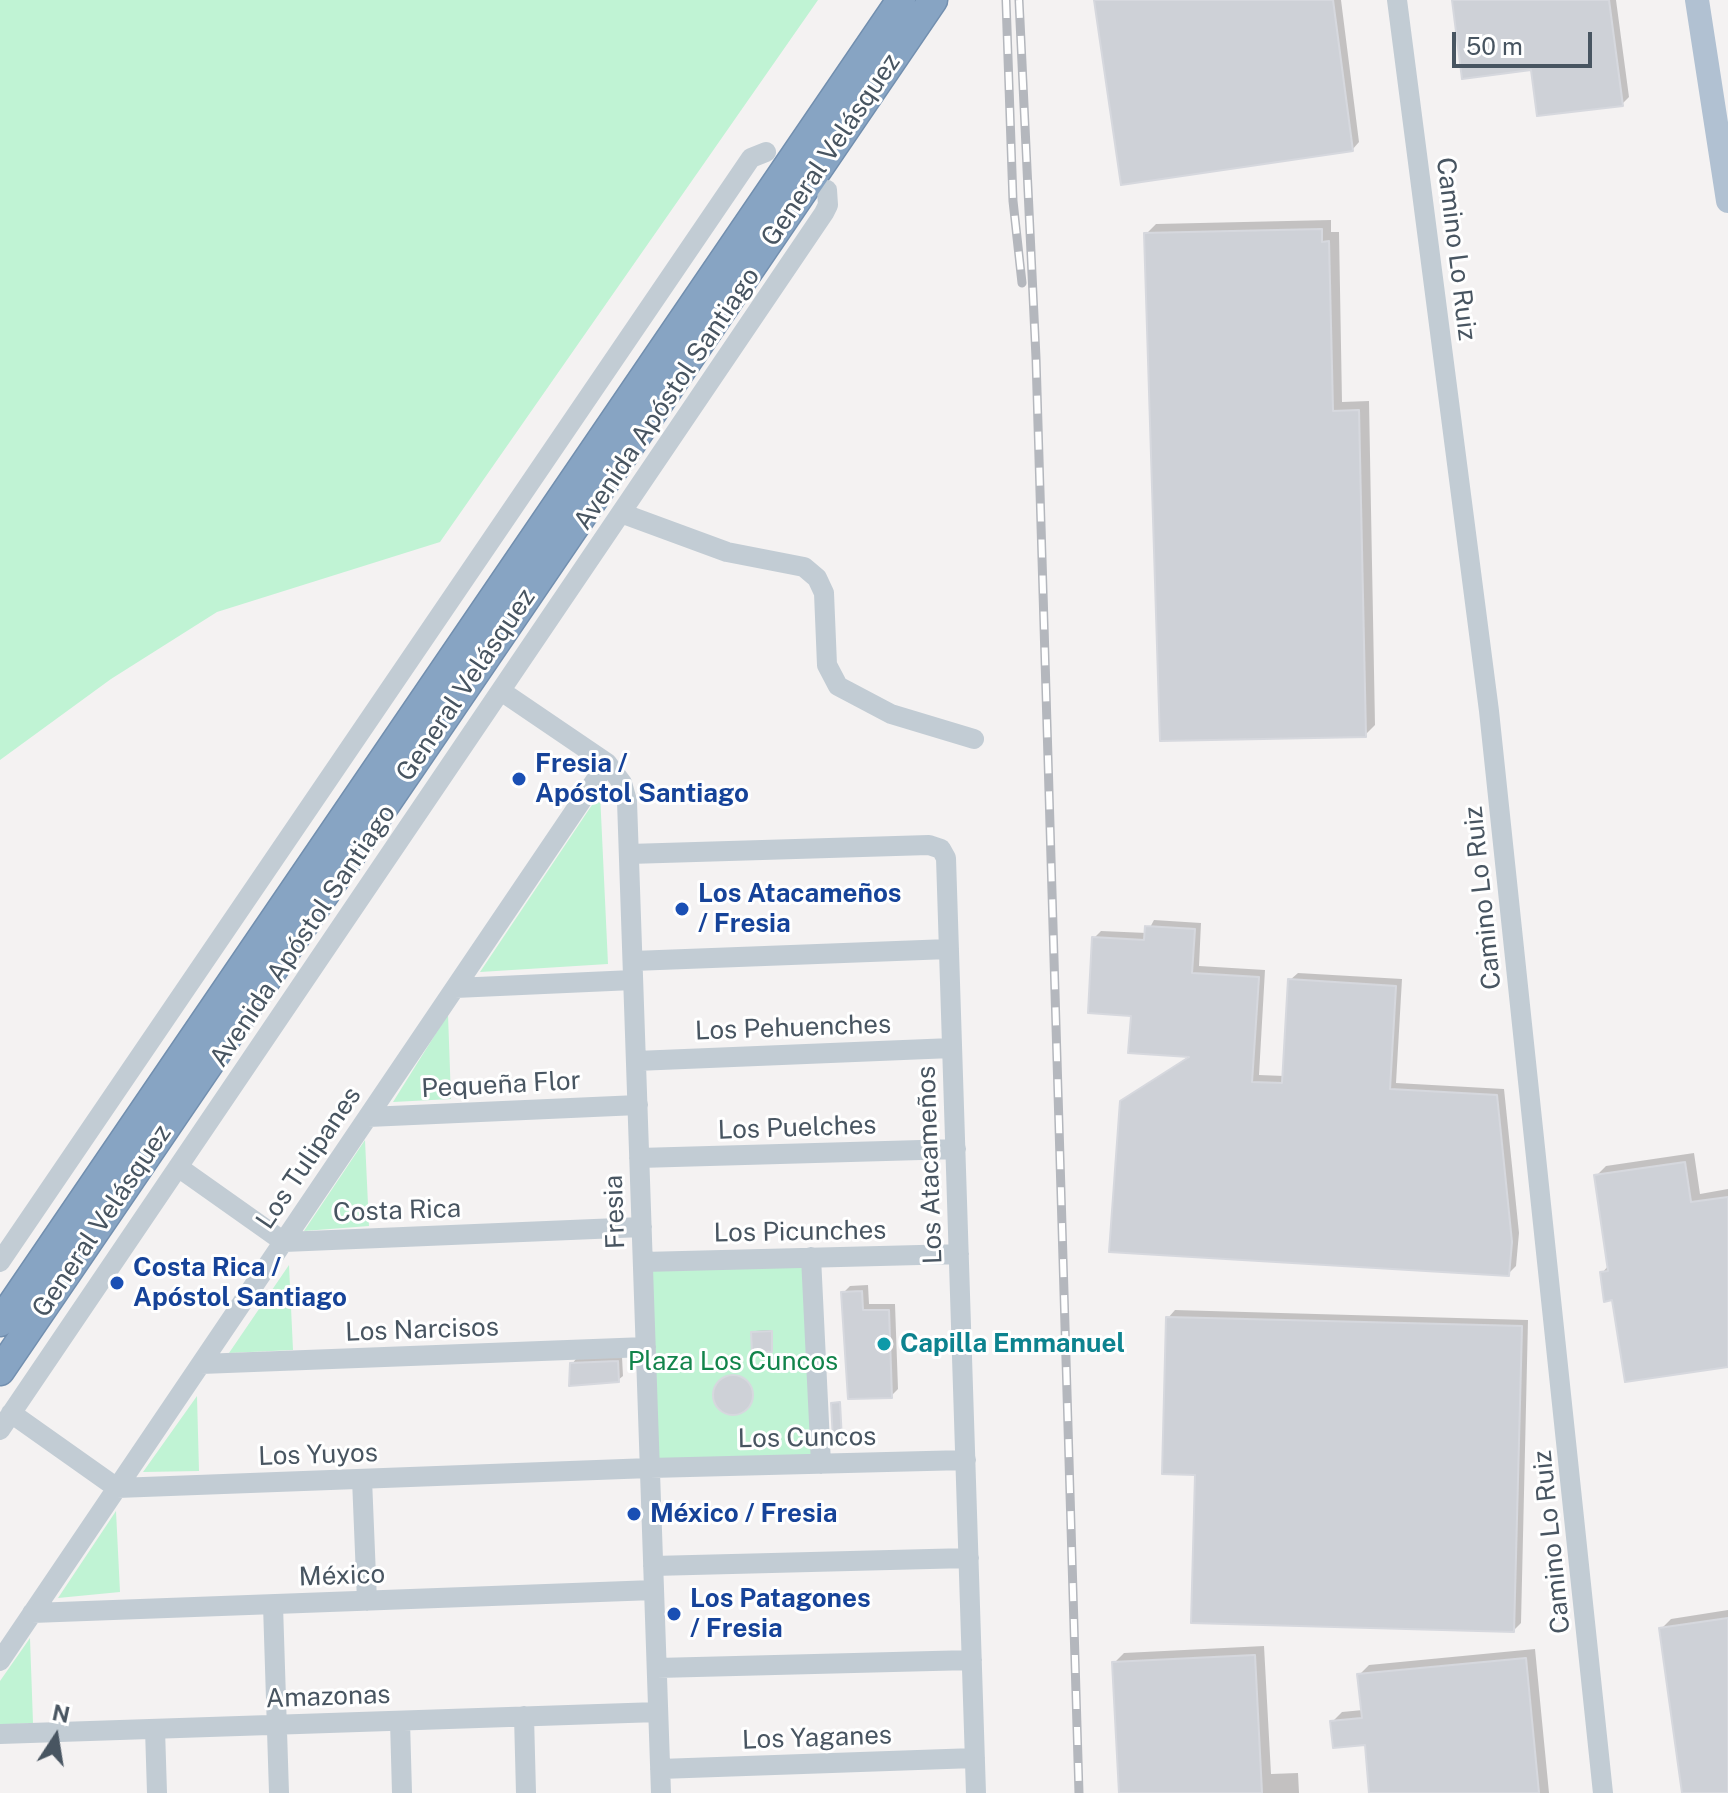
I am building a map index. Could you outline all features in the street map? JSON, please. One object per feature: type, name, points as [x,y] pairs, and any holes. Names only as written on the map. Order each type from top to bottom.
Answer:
[{"type":"highway","name":"General Velásquez","points":[[0,1322],[901,0]]},
{"type":"highway","name":"General Velásquez","points":[[0,1371],[933,0]]},
{"type":"main road","points":[[1697,0],[1728,201]]},
{"type":"street","name":"Camino Lo Ruiz","points":[[1397,0],[1489,711],[1603,1793]]},
{"type":"street","points":[[0,1262],[751,158],[766,152]]},
{"type":"street","name":"Avenida Apóstol Santiago","points":[[6,1421],[824,213],[828,205],[827,190]]},
{"type":"street","points":[[621,513],[727,552],[804,567],[817,578],[824,593],[827,665],[838,686],[891,714],[974,739]]},
{"type":"street","name":"Fresia","points":[[501,691],[607,763],[625,792],[661,1793]]},
{"type":"street","name":"Los Tulipanes","points":[[0,1661],[607,763]]},
{"type":"street","name":"Los Atacameños","points":[[629,854],[936,846],[946,858],[976,1793]]},
{"type":"street","points":[[455,988],[633,971],[949,949]]},
{"type":"street","name":"Los Pehuenches","points":[[636,1061],[952,1048]]},
{"type":"street","name":"Pequeña Flor","points":[[368,1117],[638,1105]]},
{"type":"street","name":"Los Puelches","points":[[639,1158],[956,1149]]},
{"type":"street","points":[[178,1167],[284,1242]]},
{"type":"street","name":"Costa Rica","points":[[284,1242],[642,1227]]},
{"type":"street","name":"Los Picunches","points":[[643,1262],[959,1254]]},
{"type":"street","points":[[811,1257],[821,1464]]},
{"type":"street","name":"Los Narcisos","points":[[201,1364],[646,1347]]},
{"type":"street","points":[[6,1421],[117,1488]]},
{"type":"street","name":"Los Cuncos","points":[[650,1468],[966,1460]]},
{"type":"street","name":"Los Yuyos","points":[[117,1488],[650,1468]]},
{"type":"street","points":[[362,1479],[367,1601]]},
{"type":"street","points":[[653,1566],[969,1558]]},
{"type":"street","name":"México","points":[[32,1613],[654,1590]]},
{"type":"street","points":[[273,1605],[279,1793]]},
{"type":"street","points":[[657,1668],[972,1660]]},
{"type":"street","name":"Amazonas","points":[[0,1734],[658,1712]]},
{"type":"street","points":[[524,1716],[526,1793]]},
{"type":"street","points":[[400,1721],[402,1793]]},
{"type":"street","points":[[155,1729],[157,1793]]},
{"type":"street","name":"Los Yaganes","points":[[660,1769],[975,1758]]},
{"type":"green space","points":[[0,0],[818,0],[440,542],[217,612],[111,679],[0,760]]},
{"type":"green space","points":[[600,793],[608,964],[480,972]]},
{"type":"green space","points":[[448,1014],[451,1099],[393,1102]]},
{"type":"green space","points":[[365,1140],[369,1226],[304,1231]]},
{"type":"green space","name":"Plaza Los Cuncos","points":[[807,1263],[818,1459],[655,1462],[650,1266]]},
{"type":"green space","points":[[289,1265],[293,1350],[229,1353]]},
{"type":"green space","points":[[197,1396],[199,1471],[143,1472]]},
{"type":"green space","points":[[116,1511],[120,1592],[58,1598]]},
{"type":"green space","points":[[30,1638],[33,1723],[0,1725],[0,1681]]},
{"type":"building","points":[[1094,0],[1333,0],[1353,151],[1121,185]]},
{"type":"building","points":[[1452,0],[1609,0],[1623,106],[1537,116],[1531,70],[1462,79]]},
{"type":"building","points":[[1322,229],[1322,242],[1329,241],[1333,411],[1359,410],[1366,737],[1160,741],[1144,233]]},
{"type":"building","points":[[1145,926],[1195,929],[1192,973],[1259,977],[1252,1082],[1282,1083],[1288,979],[1396,986],[1390,1089],[1497,1095],[1512,1242],[1509,1276],[1109,1252],[1120,1101],[1189,1057],[1128,1053],[1131,1016],[1088,1013],[1092,937],[1144,940]]},
{"type":"building","points":[[1685,1162],[1691,1202],[1728,1197],[1728,1367],[1625,1382],[1612,1300],[1604,1302],[1600,1272],[1608,1271],[1594,1175]]},
{"type":"building","name":"Capilla Emmanuel","points":[[862,1291],[863,1310],[889,1310],[892,1398],[848,1399],[841,1292]]},
{"type":"building","points":[[1166,1317],[1522,1326],[1514,1632],[1191,1623],[1195,1475],[1162,1474]]},
{"type":"building","points":[[772,1331],[772,1352],[752,1353],[751,1332]]},
{"type":"building","points":[[618,1361],[619,1382],[569,1386],[570,1363]]},
{"type":"building","points":[[733,1375],[747,1381],[753,1395],[747,1409],[733,1415],[719,1409],[713,1395],[719,1381]]},
{"type":"building","points":[[840,1402],[842,1440],[833,1440],[831,1403]]},
{"type":"building","points":[[1728,1618],[1728,1793],[1682,1793],[1659,1628]]},
{"type":"building","points":[[1255,1655],[1262,1793],[1119,1793],[1112,1662]]},
{"type":"building","points":[[1526,1658],[1539,1793],[1369,1793],[1365,1745],[1333,1748],[1330,1721],[1362,1718],[1357,1674]]},
{"type":"railway","points":[[1006,0],[1013,201],[1022,283]]},
{"type":"railway","points":[[1019,0],[1036,358],[1079,1793]]},
{"type":"place","name":"Fresia / Apóstol Santiago","points":[[519,779]]},
{"type":"place","name":"Los Atacameños / Fresia","points":[[682,909]]},
{"type":"place","name":"Costa Rica / Apóstol Santiago","points":[[117,1283]]},
{"type":"place","name":"Capilla Emmanuel","points":[[884,1344]]},
{"type":"place","name":"México / Fresia","points":[[634,1514]]},
{"type":"place","name":"Los Patagones / Fresia","points":[[674,1614]]}]
